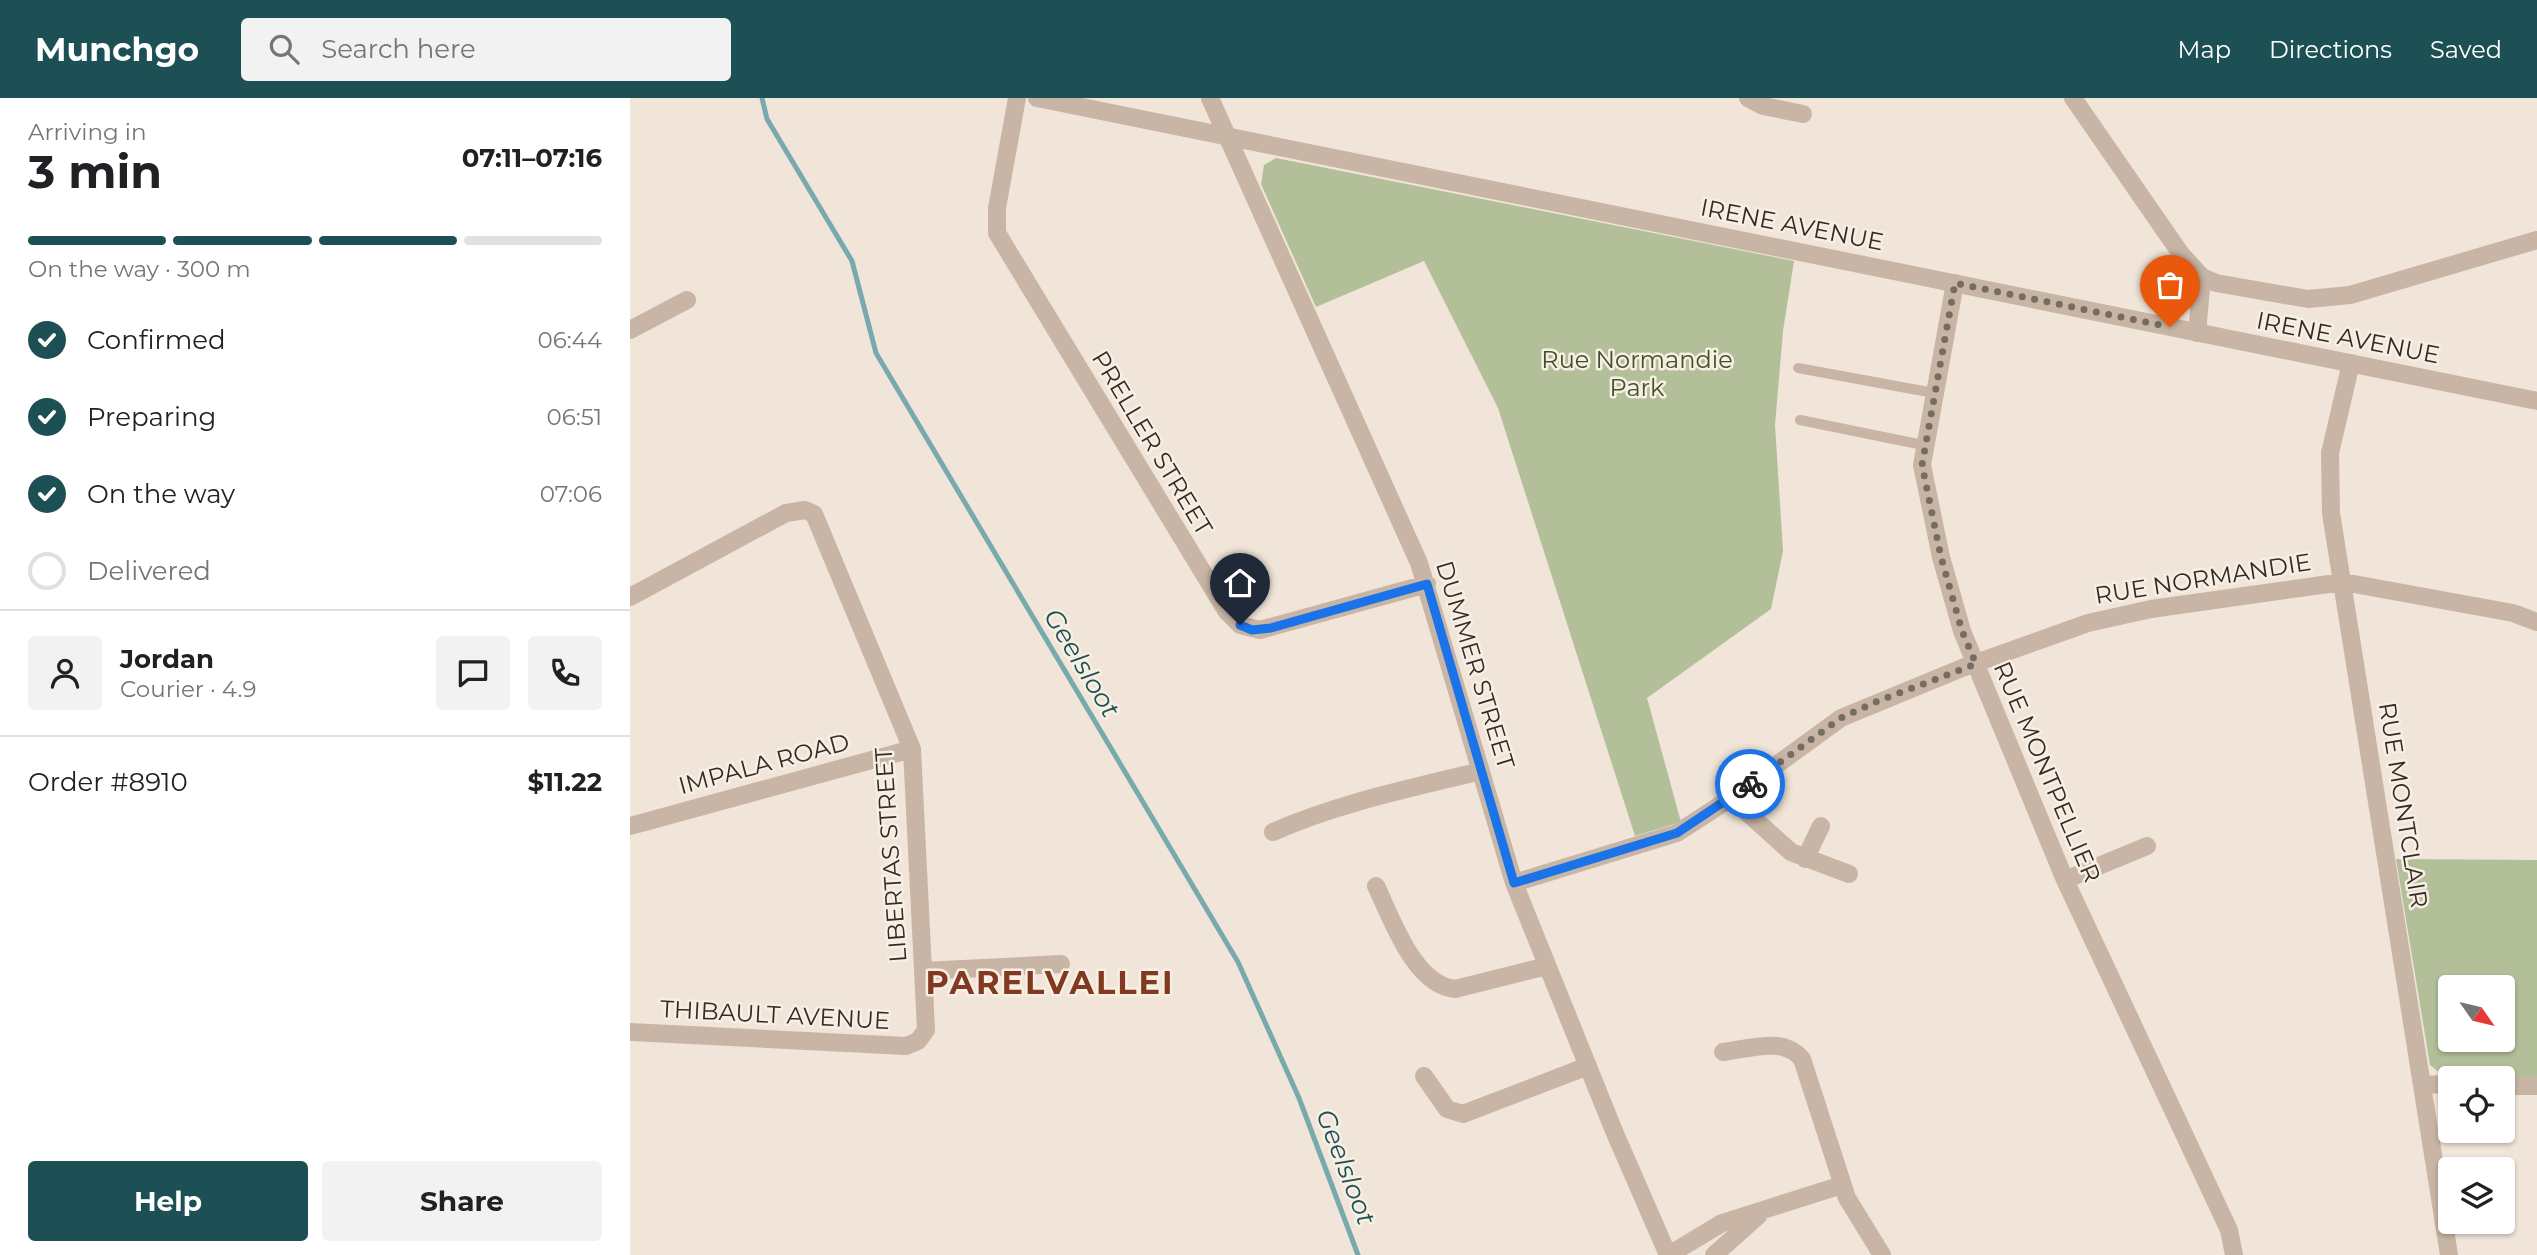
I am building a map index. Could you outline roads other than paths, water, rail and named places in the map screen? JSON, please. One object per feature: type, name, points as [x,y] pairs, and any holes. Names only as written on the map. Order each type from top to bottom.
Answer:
[{"type":"street","name":"PRELLER STREET","points":[[1017,98],[997,208],[997,233],[1227,612],[1240,625],[1260,630],[1427,584]]},
{"type":"street","name":"IRENE AVENUE","points":[[1037,98],[2537,401]]},
{"type":"street","name":"DUMMER STREET","points":[[1210,98],[1427,584],[1514,883],[1669,1255]]},
{"type":"street","points":[[1748,98],[1763,106],[1804,114]]},
{"type":"street","points":[[2073,98],[2181,254],[2202,277],[2216,283],[2323,299],[2350,295],[2537,240]]},
{"type":"street","points":[[2197,333],[2202,277]]},
{"type":"street","name":"RUE MONTPELLIER","points":[[1955,283],[1923,445],[1923,482],[1962,631],[2065,880],[2229,1230],[2234,1255]]},
{"type":"street","points":[[630,330],[687,300]]},
{"type":"street","name":"RUE MONTCLAIR","points":[[2351,363],[2328,473],[2449,1255]]},
{"type":"street","name":"LIBERTAS STREET","points":[[630,597],[786,513],[805,510],[814,514],[912,749],[926,1030],[918,1041]]},
{"type":"street","name":"RUE NORMANDIE","points":[[1514,883],[1677,833],[1731,798],[1841,718],[1878,701],[2058,632],[2121,615],[2343,582],[2513,613],[2537,622]]},
{"type":"street","name":"IMPALA ROAD","points":[[630,826],[912,749]]},
{"type":"street","points":[[1273,832],[1359,803],[1481,771]]},
{"type":"street","points":[[1731,798],[1777,842],[1805,859],[1849,874]]},
{"type":"street","points":[[1805,859],[1821,826]]},
{"type":"street","points":[[2065,880],[2147,846]]},
{"type":"street","points":[[1376,886],[1402,939],[1425,976],[1442,988],[1455,989],[1547,966]]},
{"type":"street","points":[[923,971],[1061,964]]},
{"type":"street","name":"THIBAULT AVENUE","points":[[630,1032],[906,1046],[918,1041]]},
{"type":"street","points":[[1723,1052],[1780,1045],[1796,1052],[1802,1059],[1842,1185],[1854,1213],[1882,1255]]},
{"type":"street","points":[[1424,1076],[1447,1109],[1462,1114],[1588,1066]]},
{"type":"street","points":[[2422,1084],[2438,1085]]},
{"type":"street","points":[[2515,1086],[2537,1086]]},
{"type":"street","points":[[1669,1255],[1722,1223],[1762,1213],[1842,1185]]},
{"type":"street","points":[[1714,1255],[1762,1213]]},
{"type":"lane","points":[[1798,368],[1934,393]]},
{"type":"lane","points":[[1800,420],[1923,445]]},
{"type":"waterway","name":"Geelsloot","points":[[762,98],[767,119],[852,261],[876,353],[1238,962],[1299,1098],[1358,1255]]},
{"type":"district","name":"PARELVALLEI","points":[[1050,983]]},
{"type":"park label","name":"Rue Normandie Park","points":[[1637,374]]}]
